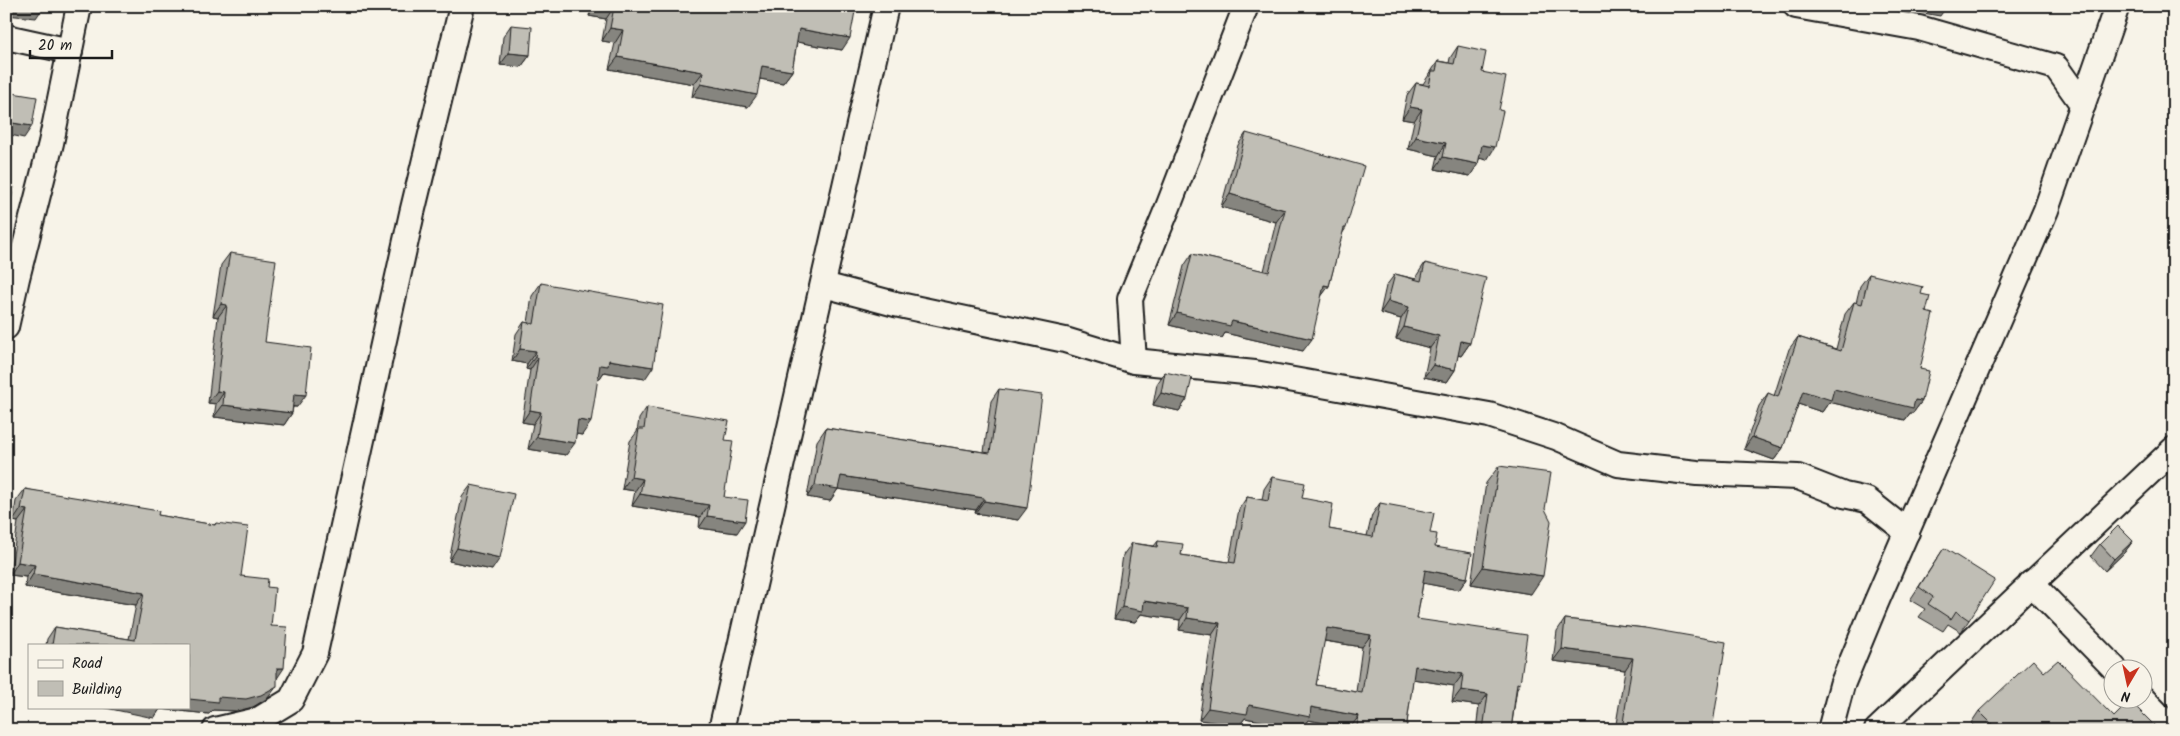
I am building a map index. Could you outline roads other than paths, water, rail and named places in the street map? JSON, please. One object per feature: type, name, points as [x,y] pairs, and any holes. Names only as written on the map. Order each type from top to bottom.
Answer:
[{"type":"street","points":[[6,327],[16,278],[51,143],[79,6]]},
{"type":"street","points":[[214,730],[258,720],[291,700],[315,653],[412,213],[462,6]]},
{"type":"street","points":[[721,730],[782,454],[824,285],[886,6]]},
{"type":"street","points":[[1134,361],[1130,299],[1246,6]]},
{"type":"street","points":[[1796,6],[1919,28],[2056,67],[2082,104]]},
{"type":"street","points":[[1830,730],[1842,685],[1906,532],[2046,210],[2117,6]]},
{"type":"street","points":[[6,37],[70,51]]},
{"type":"street","points":[[824,285],[895,304],[1065,340],[1134,361],[1255,373],[1489,414],[1556,437],[1618,464],[1697,473],[1798,477],[1844,495],[1867,500],[1906,532]]},
{"type":"street","points":[[1877,730],[2174,449]]},
{"type":"street","points":[[2031,583],[2104,658]]},
{"type":"street","points":[[2151,708],[2169,727]]}]
